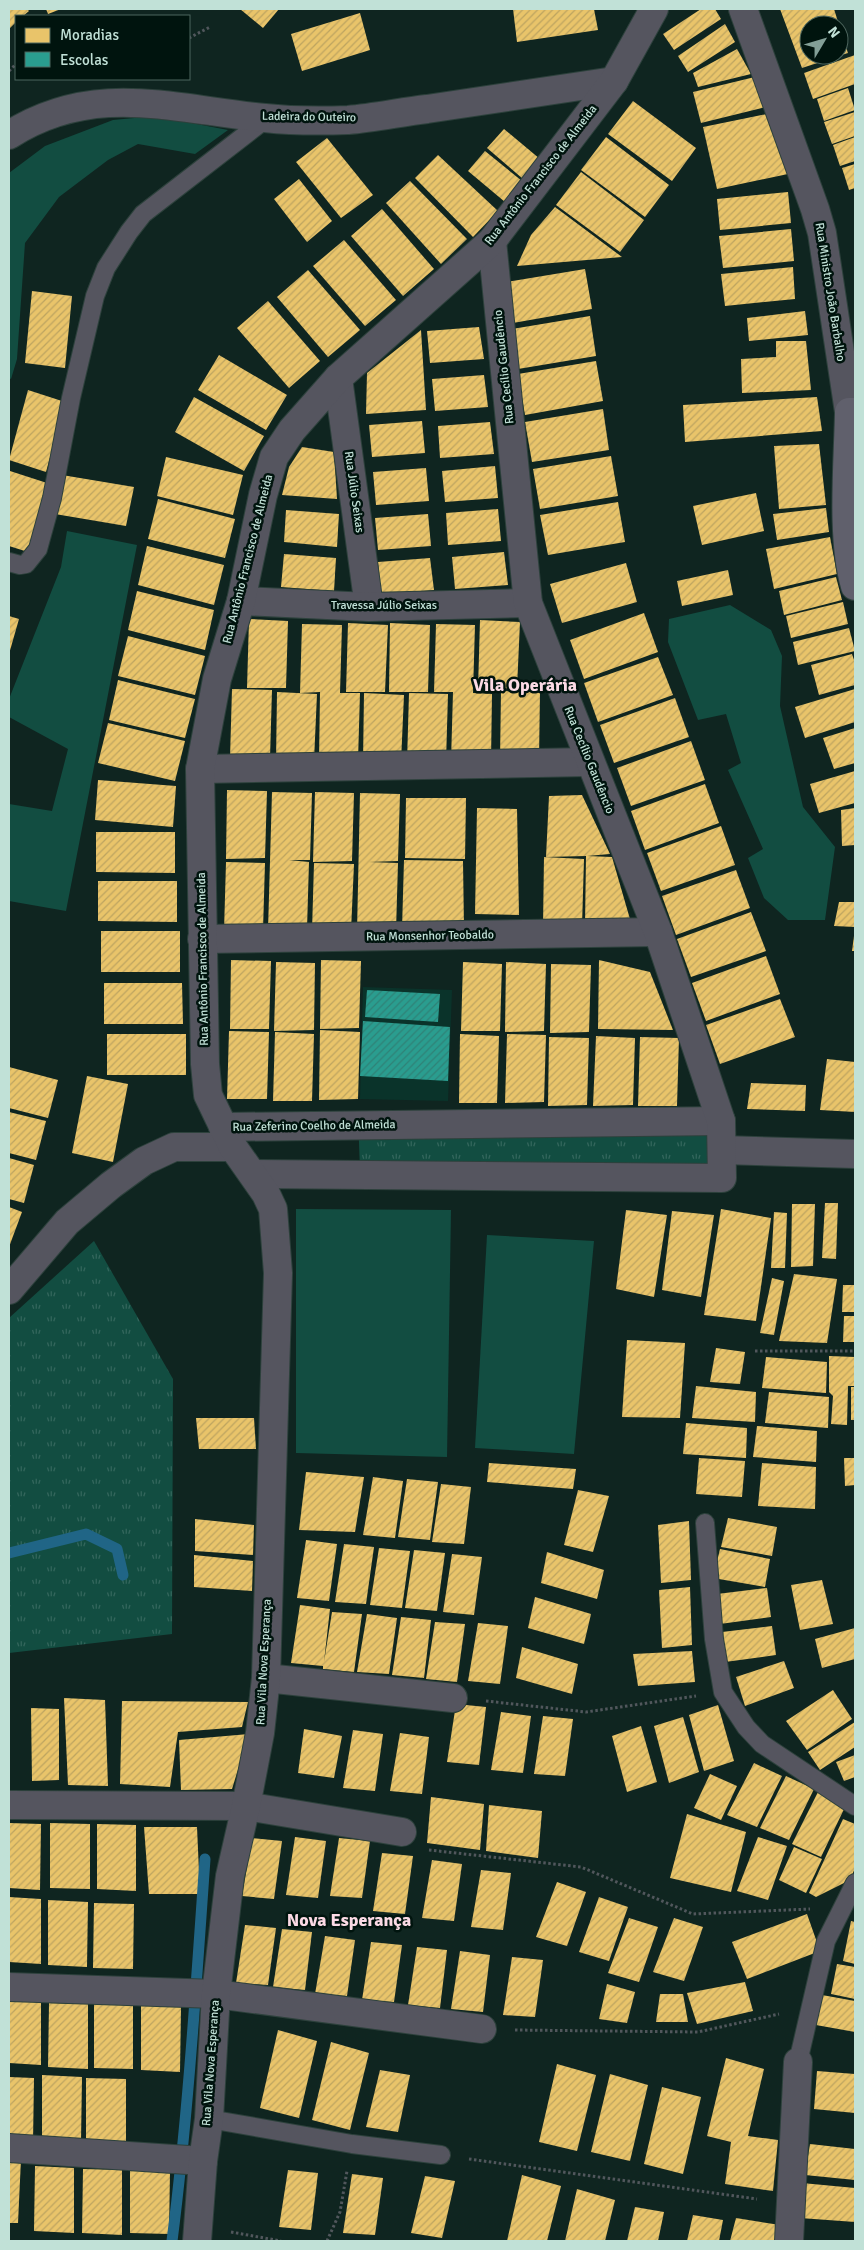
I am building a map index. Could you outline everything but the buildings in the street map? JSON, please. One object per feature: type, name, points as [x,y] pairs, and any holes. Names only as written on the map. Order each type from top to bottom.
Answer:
[{"type":"main road","name":"Rua Ministro João Barbalho","points":[[852,412],[849,550],[855,586]]},
{"type":"street","name":"Rua Antônio Francisco de Almeida","points":[[228,1137],[208,1095],[205,1064],[200,769],[217,679],[241,601],[263,495],[274,457],[292,430],[338,378],[492,241],[614,81],[654,9]]},
{"type":"street","name":"Rua Ministro João Barbalho","points":[[743,9],[822,233],[852,412]]},
{"type":"street","name":"Ladeira do Outeiro","points":[[9,135],[25,125],[50,114],[84,104],[110,102],[162,105],[267,118],[349,120],[614,81]]},
{"type":"street","name":"Rua Cecílio Gaudêncio","points":[[253,1174],[722,1178],[721,1121],[658,932],[589,762],[528,603],[492,241]]},
{"type":"street","name":"Rua Júlio Seixas","points":[[338,378],[369,606]]},
{"type":"street","name":"Travessa Júlio Seixas","points":[[241,601],[369,606],[528,603]]},
{"type":"street","points":[[200,769],[589,762]]},
{"type":"street","name":"Rua Monsenhor Teobaldo","points":[[202,939],[658,932]]},
{"type":"street","name":"Rua Zeferino Coelho de Almeida","points":[[228,1137],[721,1121]]},
{"type":"street","points":[[9,1290],[67,1222],[111,1185],[144,1161],[174,1147],[228,1137]]},
{"type":"street","name":"Rua Zeferino Coelho de Almeida","points":[[228,1137],[253,1174]]},
{"type":"street","points":[[722,1150],[855,1154]]},
{"type":"street","name":"Rua Vila Nova Esperança","points":[[197,2233],[203,2161],[209,2119],[216,1994],[230,1876],[260,1733],[266,1678],[278,1273],[273,1209],[253,1174]]},
{"type":"street","points":[[266,1678],[453,1698]]},
{"type":"street","points":[[9,1805],[246,1806],[402,1832]]},
{"type":"street","points":[[9,1987],[216,1994],[482,2029]]},
{"type":"street","points":[[789,2241],[798,2062]]},
{"type":"street","points":[[9,2148],[203,2161]]},
{"type":"lane","points":[[9,562],[20,565],[26,564],[38,549],[52,498],[71,398],[95,296],[106,268],[143,214],[267,118]]},
{"type":"lane","points":[[705,1523],[714,1640],[723,1692],[746,1727],[762,1744],[855,1806]]},
{"type":"lane","points":[[798,2062],[826,1941],[855,1882]]},
{"type":"lane","points":[[209,2119],[352,2144],[441,2155]]},
{"type":"path","points":[[190,37],[210,27]]},
{"type":"path","points":[[755,1351],[855,1351]]},
{"type":"path","points":[[453,1698],[586,1712],[723,1692]]},
{"type":"path","points":[[402,1832],[429,1850],[581,1867],[693,1914],[841,1908]]},
{"type":"path","points":[[482,2029],[698,2032],[811,2007]]},
{"type":"path","points":[[327,2241],[340,2212],[352,2144]]},
{"type":"path","points":[[441,2155],[790,2204]]},
{"type":"path","points":[[197,2233],[281,2241]]},
{"type":"shaded area","points":[[363,987],[452,990],[448,1101],[360,1099]]},
{"type":"green space","points":[[155,116],[228,130],[195,154],[138,144],[108,160],[59,197],[25,243],[17,359],[11,379],[9,378],[9,173],[45,146],[113,120]]},
{"type":"green space","points":[[67,531],[137,545],[66,911],[9,901],[9,804],[52,811],[68,749],[9,717],[9,699],[61,567]]},
{"type":"green space","points":[[730,605],[771,630],[782,656],[780,706],[803,807],[835,847],[825,920],[788,920],[764,898],[748,858],[763,849],[728,770],[741,763],[726,714],[698,720],[668,642],[669,619]]},
{"type":"green space","points":[[358,1114],[715,1120],[714,1171],[360,1170]]},
{"type":"green space","points":[[296,1209],[451,1210],[447,1457],[296,1453]]},
{"type":"green space","points":[[487,1235],[594,1241],[574,1454],[475,1448]]},
{"type":"green space","points":[[94,1241],[173,1379],[172,1634],[9,1653],[9,1318]]},
{"type":"waterway","points":[[9,1553],[86,1534],[117,1549],[123,1575]]},
{"type":"waterway","points":[[172,2241],[187,2099],[205,1859]]},
{"type":"district","name":"Vila Operária","points":[[525,685]]},
{"type":"district","name":"Nova Esperança","points":[[349,1920]]}]
